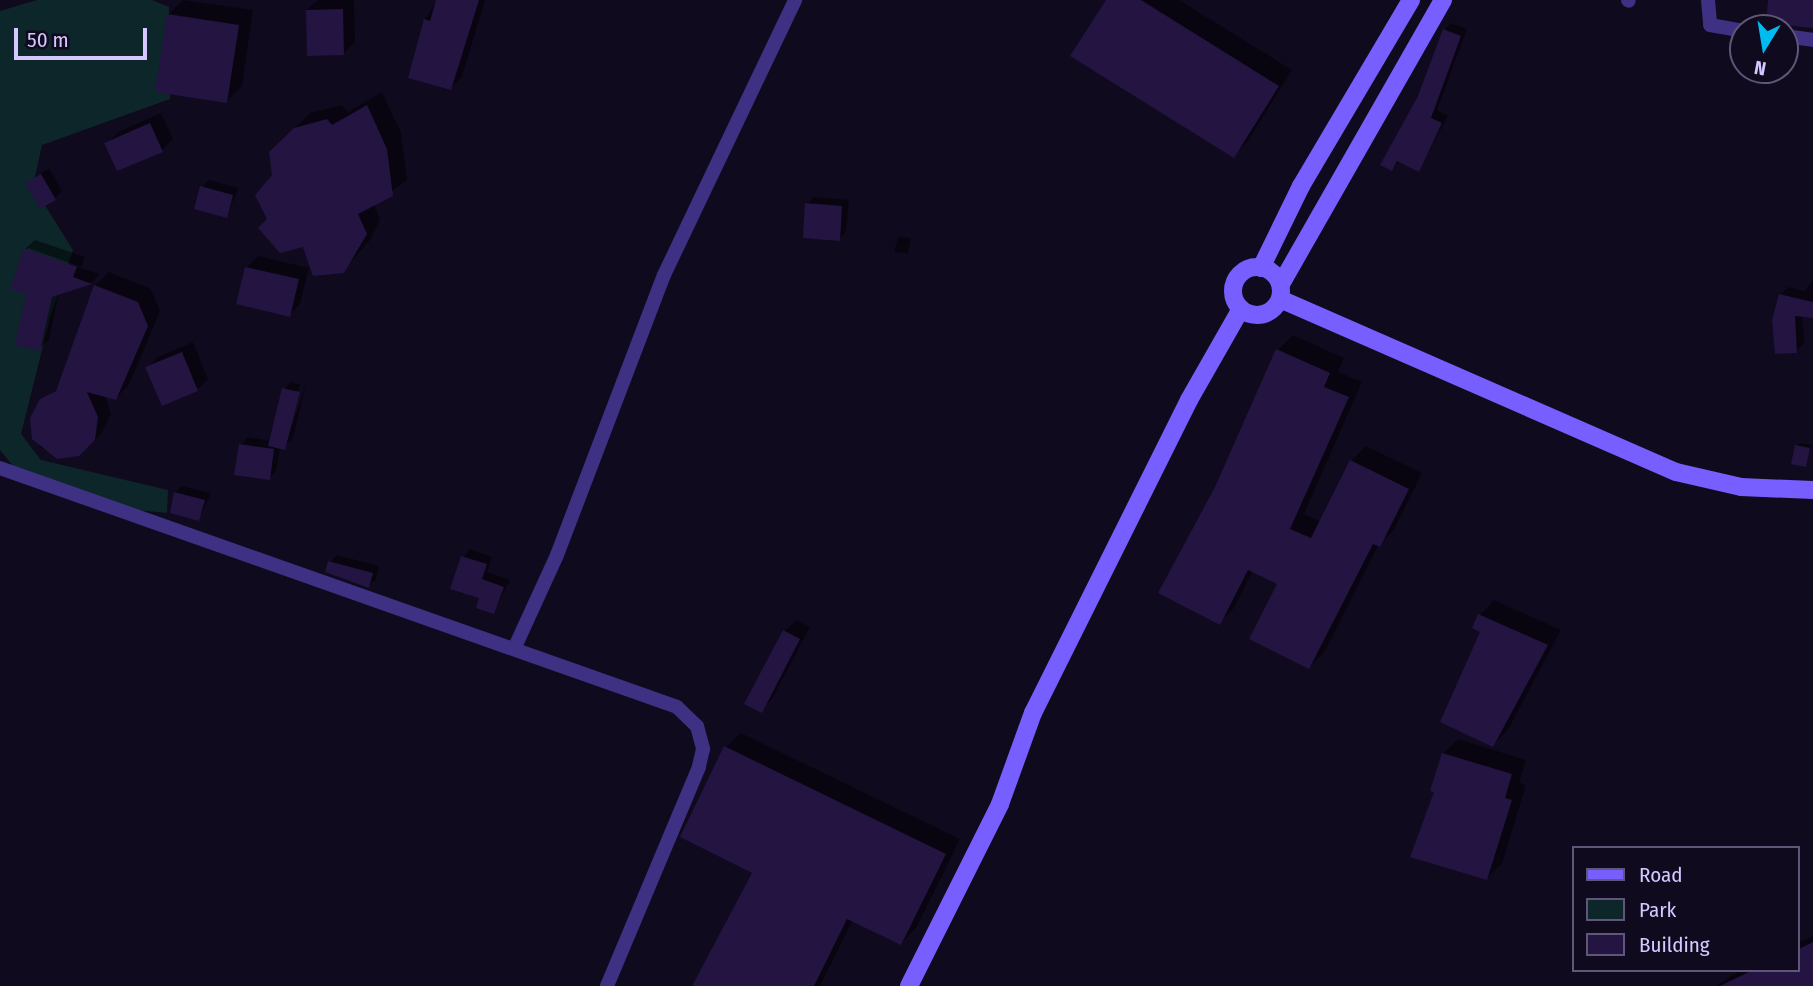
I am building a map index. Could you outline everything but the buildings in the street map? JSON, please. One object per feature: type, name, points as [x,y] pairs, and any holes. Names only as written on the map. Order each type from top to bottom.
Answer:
[{"type":"street","points":[[514,649],[557,555],[664,275],[795,0]]},
{"type":"street","points":[[1261,268],[1301,186],[1411,0]]},
{"type":"street","points":[[1443,0],[1280,292],[1263,315],[1241,309],[1233,295],[1236,279],[1248,269],[1261,268],[1271,271],[1280,292],[1676,471],[1741,487],[1813,490]]},
{"type":"street","points":[[1708,0],[1710,25],[1729,28]]},
{"type":"street","points":[[909,986],[1000,804],[1051,677],[1189,400],[1241,309]]},
{"type":"street","points":[[0,468],[677,707],[697,726],[703,749],[699,767],[607,986]]},
{"type":"green space","points":[[37,0],[152,0],[169,7],[170,99],[42,145],[33,186],[73,250],[50,318],[21,434],[41,460],[168,490],[167,513],[128,509],[13,466],[0,450],[0,11]]}]
